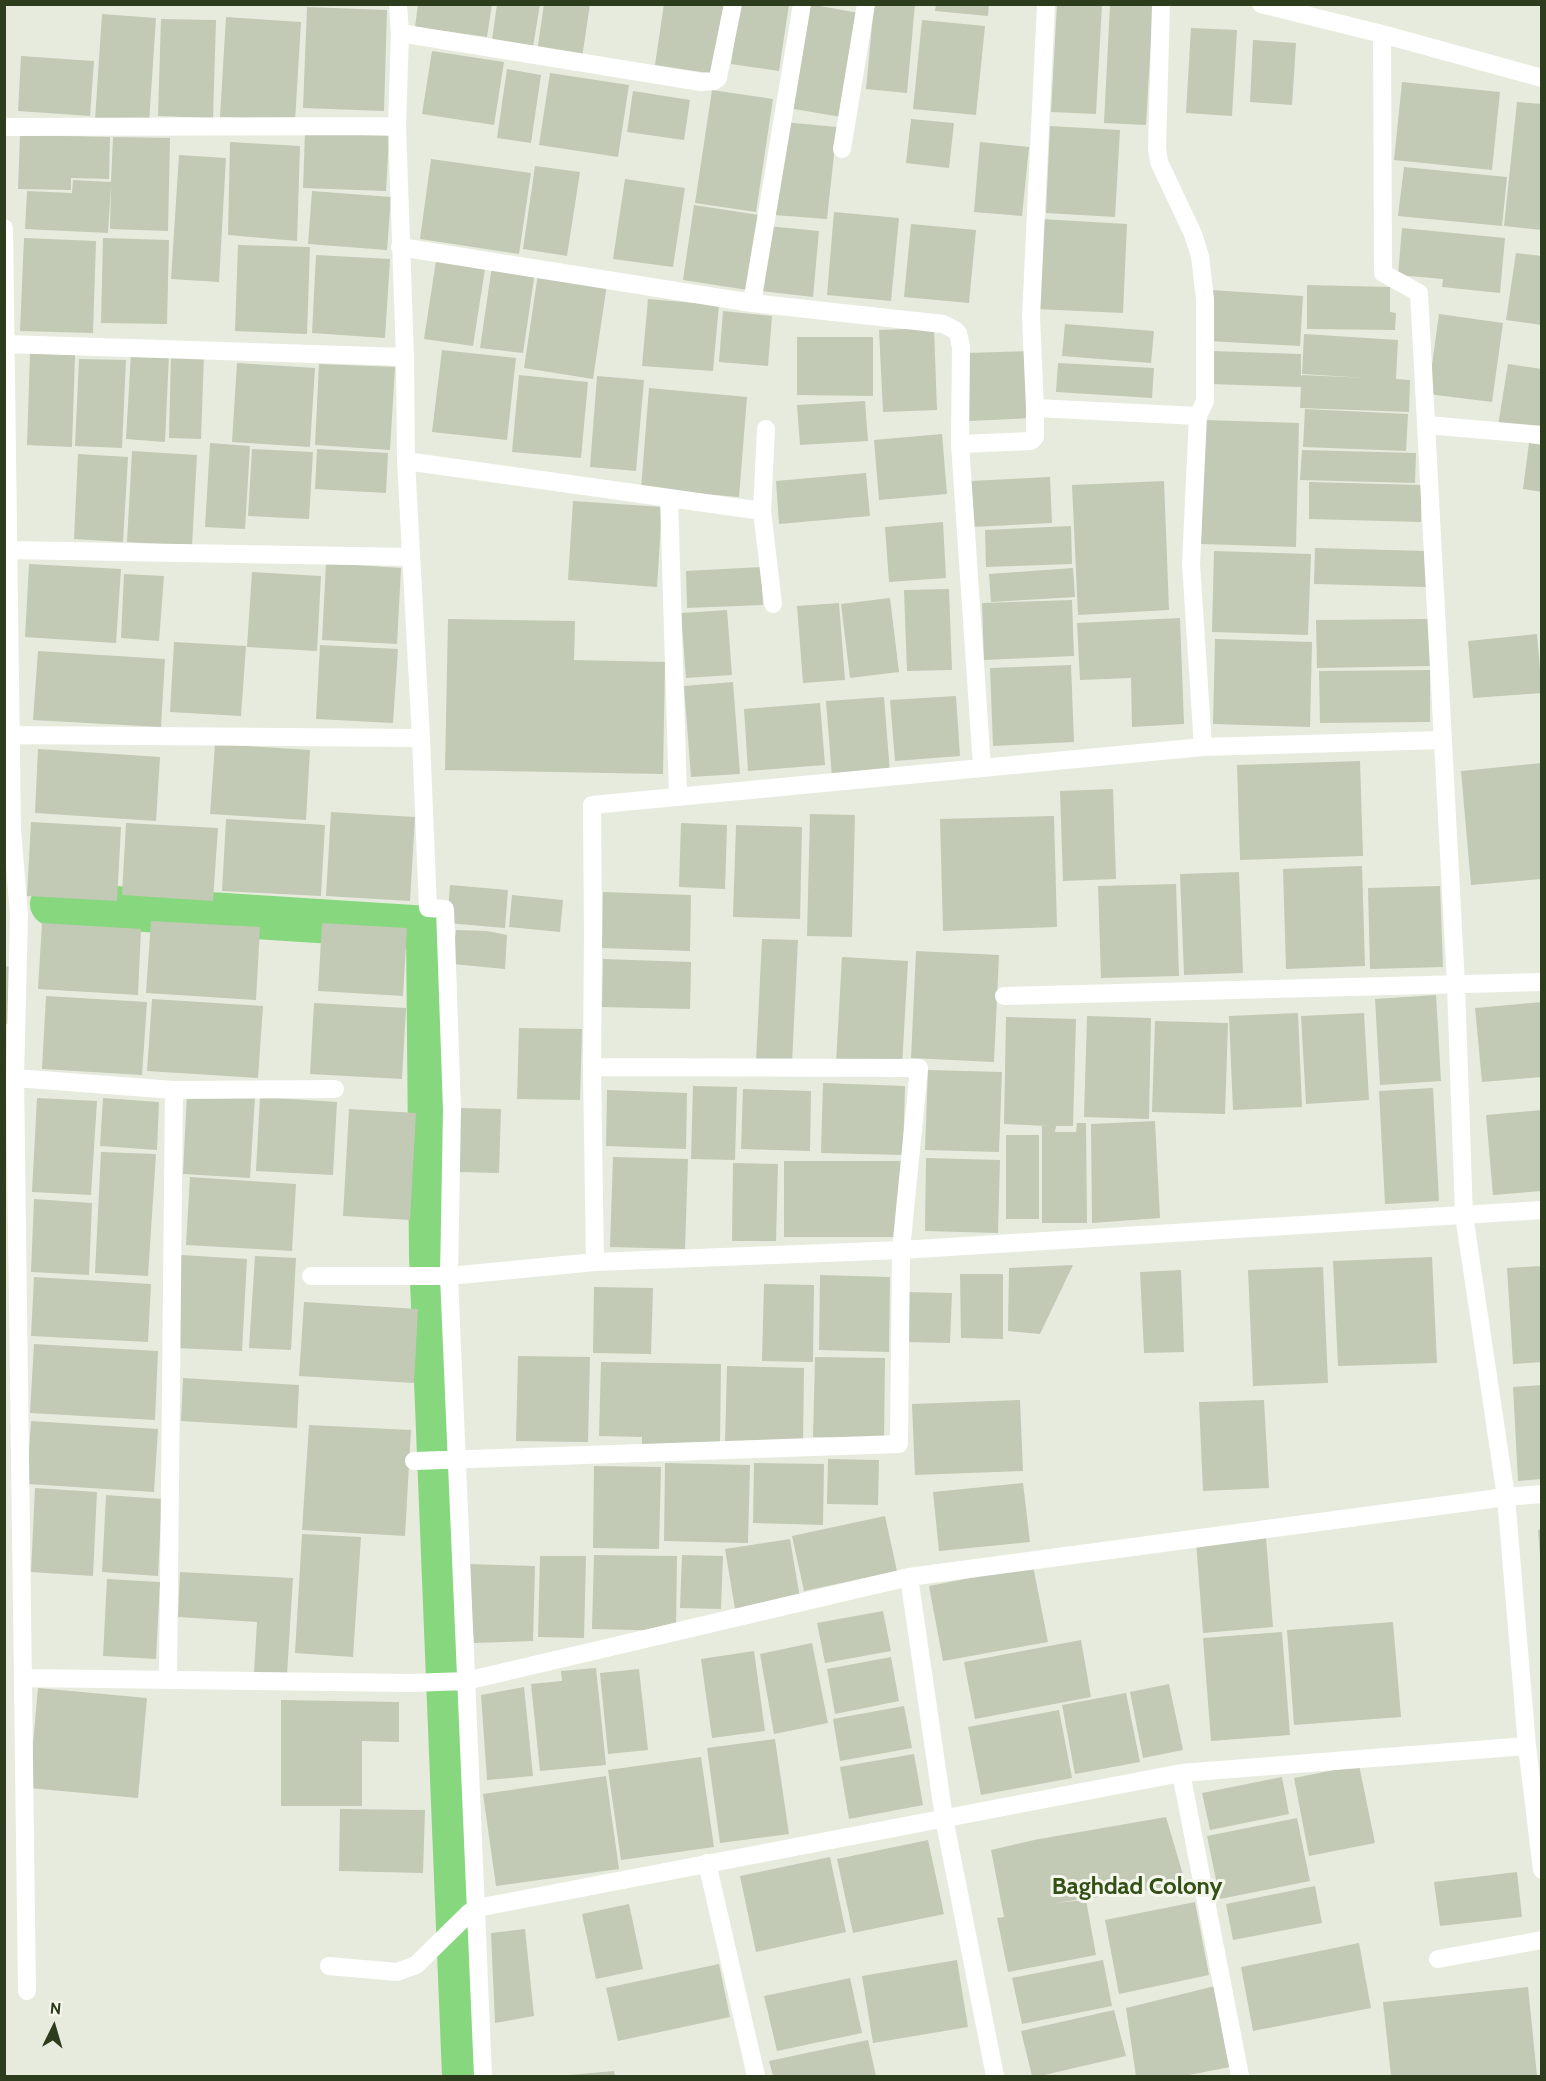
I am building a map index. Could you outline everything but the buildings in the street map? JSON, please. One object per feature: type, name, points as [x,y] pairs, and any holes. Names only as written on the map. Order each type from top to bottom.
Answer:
[{"type":"street","points":[[398,4],[400,33],[397,126],[406,461],[428,908],[444,909],[452,1110],[449,1276],[458,1460],[473,1910],[483,2076]]},
{"type":"street","points":[[400,33],[701,82],[714,81],[718,78],[733,4]]},
{"type":"street","points":[[752,303],[802,4]]},
{"type":"street","points":[[842,149],[866,4]]},
{"type":"street","points":[[960,444],[1031,441],[1035,437],[1032,317],[1046,4]]},
{"type":"street","points":[[1161,4],[1157,148],[1159,162],[1193,234],[1200,256],[1205,299],[1205,401],[1198,416],[1191,564],[1203,747]]},
{"type":"street","points":[[1261,4],[1382,34],[1542,78]]},
{"type":"street","points":[[1382,34],[1383,273],[1419,293],[1456,985],[1464,1215],[1506,1497],[1527,1746],[1542,1870]]},
{"type":"street","points":[[4,127],[397,126]]},
{"type":"street","points":[[4,228],[8,550],[8,832],[19,914],[15,1078],[27,1991]]},
{"type":"street","points":[[400,248],[752,303],[949,326],[958,333],[961,346],[960,444],[982,767]]},
{"type":"street","points":[[6,344],[405,357]]},
{"type":"street","points":[[1035,408],[1198,416]]},
{"type":"street","points":[[1427,425],[1542,435]]},
{"type":"street","points":[[766,429],[762,511],[773,604]]},
{"type":"street","points":[[406,461],[762,511]]},
{"type":"street","points":[[669,498],[678,796]]},
{"type":"street","points":[[8,550],[410,557]]},
{"type":"street","points":[[8,735],[421,738]]},
{"type":"street","points":[[595,1262],[592,805],[1203,747],[1442,740]]},
{"type":"street","points":[[1004,996],[1542,982]]},
{"type":"street","points":[[414,1461],[899,1444],[901,1250],[919,1068],[592,1066]]},
{"type":"street","points":[[15,1078],[174,1089],[335,1089]]},
{"type":"street","points":[[168,1680],[174,1089]]},
{"type":"street","points":[[311,1276],[449,1276],[595,1262],[901,1250],[1542,1210]]},
{"type":"street","points":[[22,1678],[410,1683],[466,1681],[909,1577],[1542,1494]]},
{"type":"street","points":[[909,1577],[944,1818],[995,2076]]},
{"type":"street","points":[[329,1966],[398,1972],[416,1965],[473,1910],[1181,1773],[1527,1746]]},
{"type":"street","points":[[1181,1773],[1240,2076]]},
{"type":"street","points":[[707,1863],[756,2076]]},
{"type":"street","points":[[1438,1959],[1542,1940]]},
{"type":"waterway","points":[[52,904],[428,928],[431,1256],[464,2076]]},
{"type":"district","name":"Baghdad Colony","points":[[1137,1887]]}]
